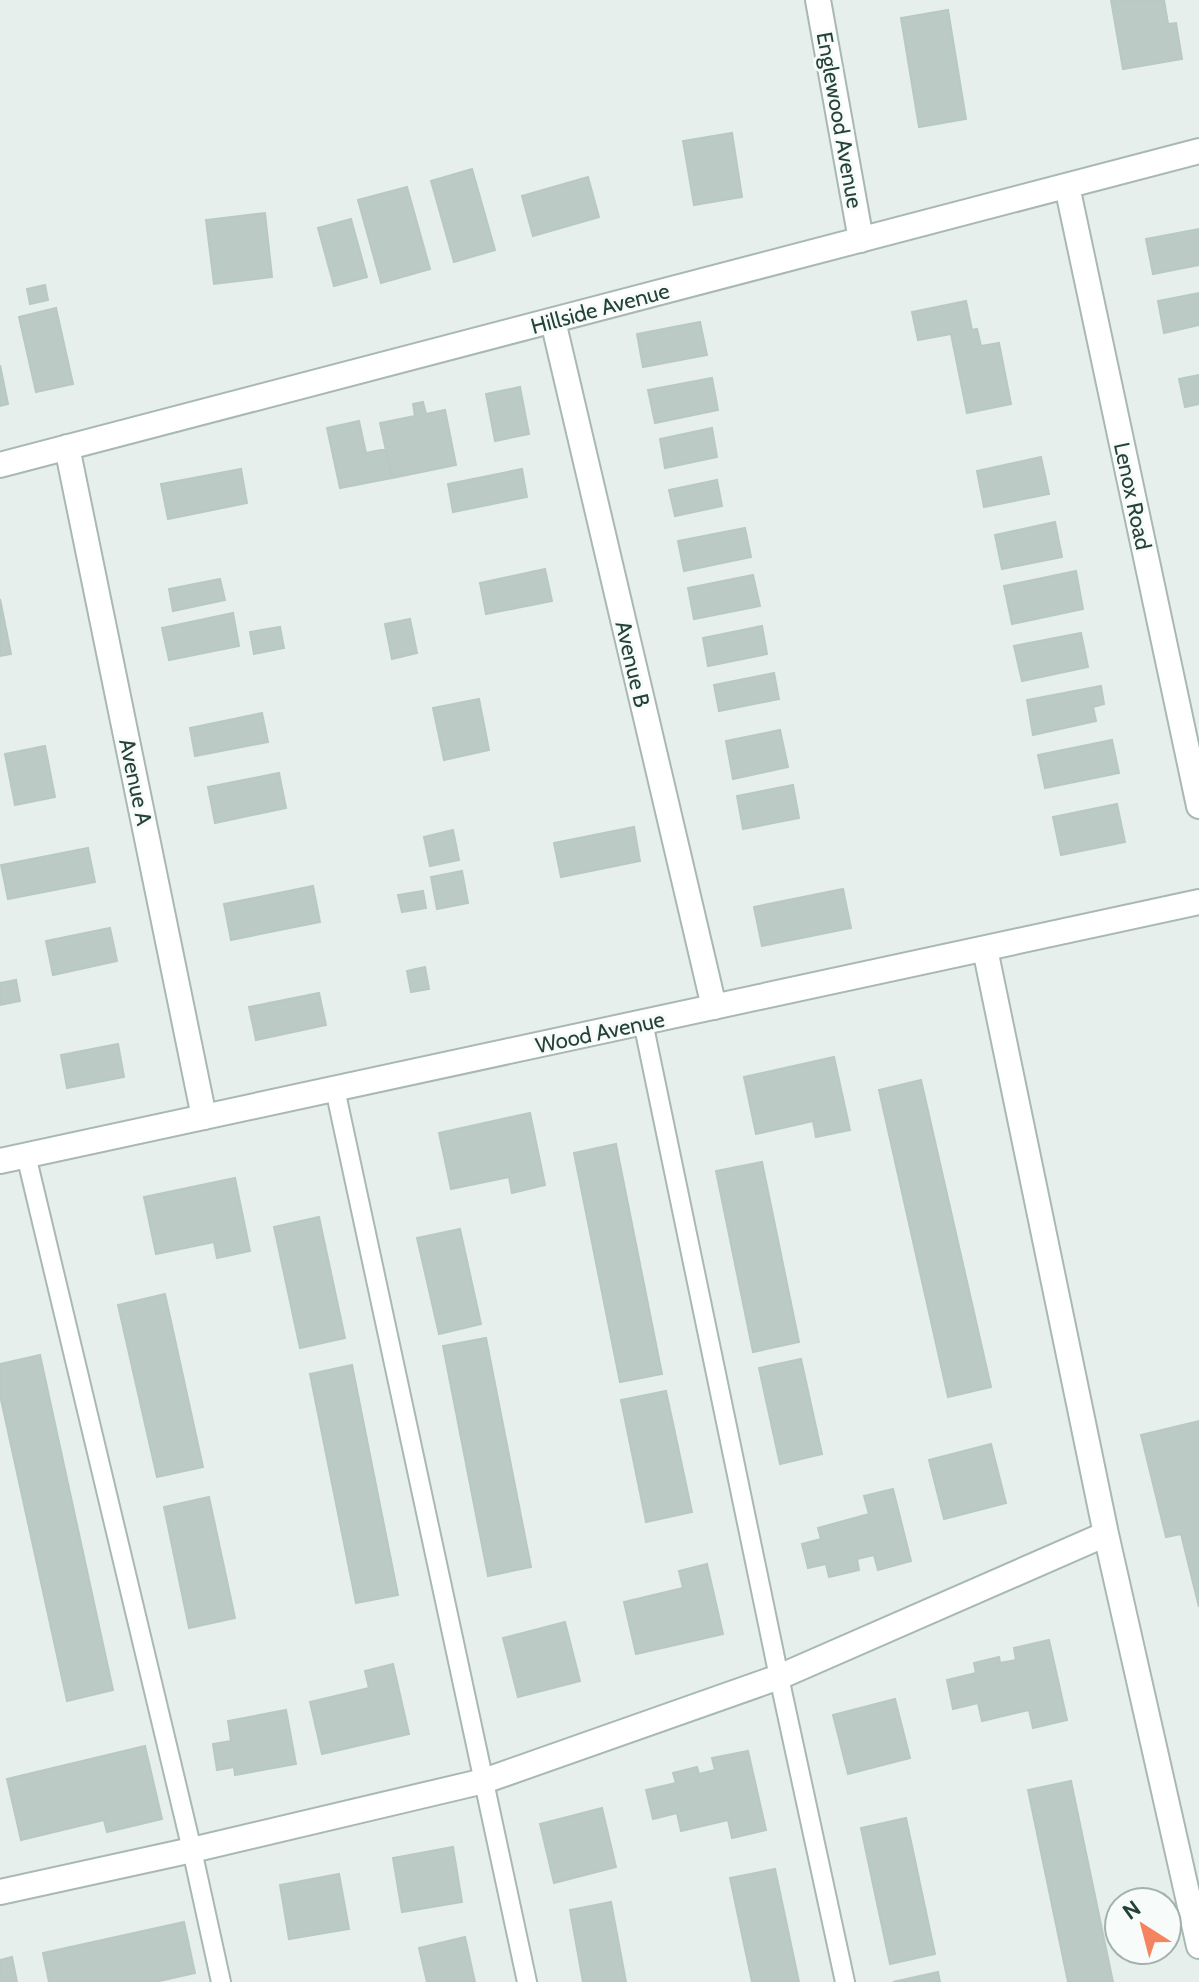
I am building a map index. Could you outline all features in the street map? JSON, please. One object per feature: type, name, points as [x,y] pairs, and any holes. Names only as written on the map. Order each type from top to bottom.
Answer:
[{"type":"street","name":"Englewood Avenue","points":[[818,0],[861,240]]},
{"type":"street","name":"Hillside Avenue","points":[[0,465],[1199,151]]},
{"type":"street","name":"Lenox Road","points":[[1067,186],[1199,806]]},
{"type":"street","name":"Avenue B","points":[[553,321],[714,1007]]},
{"type":"street","name":"Avenue A","points":[[67,447],[204,1117]]},
{"type":"street","name":"Wood Avenue","points":[[0,1161],[1199,902]]},
{"type":"street","points":[[985,949],[1106,1534],[1199,1946]]},
{"type":"street","points":[[0,1892],[484,1781],[779,1677],[1106,1534]]},
{"type":"lane","points":[[643,1022],[845,1982]]},
{"type":"lane","points":[[335,1089],[527,1982]]},
{"type":"lane","points":[[26,1155],[221,1982]]},
{"type":"building","points":[[1111,0],[1164,0],[1168,24],[1176,23],[1182,59],[1123,69]]},
{"type":"building","points":[[948,10],[966,119],[919,127],[901,18]]},
{"type":"building","points":[[732,133],[742,197],[694,205],[683,141]]},
{"type":"building","points":[[472,169],[495,250],[454,262],[431,181]]},
{"type":"building","points":[[588,177],[599,217],[533,236],[522,196]]},
{"type":"building","points":[[407,187],[430,269],[381,283],[358,200]]},
{"type":"building","points":[[265,213],[272,277],[214,284],[206,220]]},
{"type":"building","points":[[351,219],[367,277],[334,286],[318,228]]},
{"type":"building","points":[[1199,229],[1199,265],[1153,274],[1146,239]]},
{"type":"building","points":[[45,285],[48,300],[30,304],[27,289]]},
{"type":"building","points":[[1199,293],[1199,325],[1164,333],[1158,301]]},
{"type":"building","points":[[966,301],[972,330],[977,329],[981,346],[999,343],[1011,404],[967,413],[951,334],[918,340],[912,312]]},
{"type":"building","points":[[56,308],[73,384],[36,392],[19,317]]},
{"type":"building","points":[[700,322],[707,355],[643,367],[637,334]]},
{"type":"building","points":[[0,365],[8,404],[0,406]]},
{"type":"building","points":[[1199,375],[1199,404],[1185,407],[1179,379]]},
{"type":"building","points":[[712,378],[718,410],[655,423],[648,390]]},
{"type":"building","points":[[520,387],[529,434],[495,441],[486,394]]},
{"type":"building","points":[[423,402],[426,414],[445,410],[456,465],[392,478],[380,423],[415,416],[413,404]]},
{"type":"building","points":[[359,421],[366,453],[386,449],[392,478],[340,488],[327,428]]},
{"type":"building","points":[[712,428],[717,457],[665,468],[660,439]]},
{"type":"building","points":[[1041,457],[1049,494],[984,507],[977,471]]},
{"type":"building","points":[[241,469],[247,503],[168,519],[161,484]]},
{"type":"building","points":[[522,469],[527,497],[453,512],[448,484]]},
{"type":"building","points":[[717,480],[722,506],[675,516],[669,490]]},
{"type":"building","points":[[1055,522],[1062,557],[1002,569],[995,535]]},
{"type":"building","points":[[745,528],[751,557],[684,571],[678,541]]},
{"type":"building","points":[[545,569],[552,601],[486,614],[480,583]]},
{"type":"building","points":[[1076,571],[1083,609],[1012,624],[1004,586]]},
{"type":"building","points":[[753,575],[760,606],[694,619],[688,588]]},
{"type":"building","points":[[220,579],[225,600],[173,611],[169,589]]},
{"type":"building","points":[[0,599],[11,654],[0,656]]},
{"type":"building","points":[[233,613],[239,646],[169,660],[162,628]]},
{"type":"building","points":[[410,619],[417,653],[392,659],[385,624]]},
{"type":"building","points":[[762,626],[767,654],[708,666],[703,638]]},
{"type":"building","points":[[280,627],[284,648],[254,654],[250,632]]},
{"type":"building","points":[[1081,633],[1088,667],[1022,681],[1014,646]]},
{"type":"building","points":[[774,673],[779,699],[719,711],[714,685]]},
{"type":"building","points":[[1101,686],[1104,704],[1093,707],[1096,721],[1033,735],[1027,700]]},
{"type":"building","points":[[479,699],[489,750],[444,760],[433,708]]},
{"type":"building","points":[[262,713],[268,742],[195,756],[190,728]]},
{"type":"building","points":[[780,730],[788,767],[733,779],[726,741]]},
{"type":"building","points":[[1112,740],[1119,773],[1045,788],[1038,755]]},
{"type":"building","points":[[45,746],[55,797],[15,805],[5,754]]},
{"type":"building","points":[[279,773],[286,808],[215,823],[208,787]]},
{"type":"building","points":[[793,785],[799,818],[743,829],[737,796]]},
{"type":"building","points":[[1117,804],[1125,842],[1061,855],[1053,817]]},
{"type":"building","points":[[634,827],[640,861],[561,877],[554,843]]},
{"type":"building","points":[[453,830],[459,860],[430,866],[424,837]]},
{"type":"building","points":[[88,848],[95,882],[8,899],[1,865]]},
{"type":"building","points":[[462,871],[468,903],[437,909],[431,877]]},
{"type":"building","points":[[313,886],[320,922],[231,940],[224,904]]},
{"type":"building","points":[[843,889],[851,928],[762,946],[754,907]]},
{"type":"building","points":[[423,891],[426,908],[402,912],[398,895]]},
{"type":"building","points":[[110,928],[117,961],[53,975],[46,941]]},
{"type":"building","points":[[425,967],[429,989],[411,992],[407,971]]},
{"type":"building","points":[[16,980],[20,1001],[0,1005],[0,983]]},
{"type":"building","points":[[319,993],[326,1025],[256,1040],[249,1007]]},
{"type":"building","points":[[118,1044],[124,1077],[67,1088],[61,1055]]},
{"type":"building","points":[[834,1057],[850,1130],[816,1137],[813,1121],[756,1134],[744,1077]]},
{"type":"building","points":[[921,1080],[991,1387],[948,1397],[879,1090]]},
{"type":"building","points":[[530,1113],[545,1185],[512,1193],[509,1177],[451,1189],[439,1133]]},
{"type":"building","points":[[616,1144],[662,1374],[620,1382],[574,1153]]},
{"type":"building","points":[[762,1162],[799,1342],[753,1352],[716,1171]]},
{"type":"building","points":[[235,1178],[250,1251],[217,1258],[214,1242],[156,1254],[144,1197]]},
{"type":"building","points":[[319,1217],[345,1338],[300,1348],[274,1227]]},
{"type":"building","points":[[460,1229],[481,1324],[439,1334],[417,1238]]},
{"type":"building","points":[[165,1294],[203,1467],[157,1477],[118,1305]]},
{"type":"building","points":[[486,1338],[531,1567],[488,1576],[443,1346]]},
{"type":"building","points":[[40,1355],[113,1690],[67,1701],[0,1395],[0,1364]]},
{"type":"building","points":[[801,1359],[822,1454],[780,1464],[759,1368]]},
{"type":"building","points":[[352,1365],[398,1595],[356,1603],[310,1374]]},
{"type":"building","points":[[666,1391],[692,1512],[646,1522],[621,1400]]},
{"type":"building","points":[[1199,1421],[1199,1607],[1181,1534],[1166,1537],[1141,1435]]},
{"type":"building","points":[[991,1444],[1006,1503],[944,1519],[929,1460]]},
{"type":"building","points":[[893,1489],[911,1561],[878,1570],[874,1555],[857,1559],[859,1570],[829,1577],[826,1564],[808,1568],[802,1544],[821,1539],[818,1528],[869,1514],[864,1496]]},
{"type":"building","points":[[209,1497],[235,1618],[189,1628],[164,1507]]},
{"type":"building","points":[[707,1564],[723,1634],[636,1654],[624,1602],[683,1588],[679,1571]]},
{"type":"building","points":[[565,1622],[580,1681],[518,1697],[503,1638]]},
{"type":"building","points":[[1049,1640],[1067,1720],[1033,1728],[1029,1710],[982,1721],[978,1703],[953,1709],[947,1680],[976,1673],[974,1663],[999,1657],[1000,1663],[1016,1660],[1014,1648]]},
{"type":"building","points":[[393,1664],[409,1734],[322,1754],[310,1702],[369,1688],[365,1671]]},
{"type":"building","points":[[895,1699],[910,1758],[848,1774],[833,1715]]},
{"type":"building","points":[[286,1710],[296,1764],[235,1775],[234,1767],[217,1770],[213,1744],[231,1741],[228,1721]]},
{"type":"building","points":[[145,1746],[162,1819],[107,1832],[104,1820],[21,1840],[7,1779]]},
{"type":"building","points":[[748,1751],[766,1830],[732,1838],[728,1820],[681,1831],[677,1813],[653,1819],[646,1790],[676,1783],[673,1773],[697,1767],[699,1774],[715,1770],[712,1758]]},
{"type":"building","points":[[1071,1781],[1103,1934],[1103,1966],[1110,1966],[1113,1982],[1068,1982],[1028,1790]]},
{"type":"building","points":[[602,1808],[616,1867],[554,1883],[540,1824]]},
{"type":"building","points":[[906,1818],[935,1954],[890,1964],[861,1828]]},
{"type":"building","points":[[453,1847],[462,1902],[402,1912],[393,1858]]},
{"type":"building","points":[[775,1869],[799,1982],[752,1982],[730,1878]]},
{"type":"building","points":[[339,1874],[349,1929],[289,1939],[280,1885]]},
{"type":"building","points":[[611,1902],[626,1982],[583,1982],[570,1910]]},
{"type":"building","points":[[184,1922],[195,1973],[155,1982],[49,1982],[43,1953]]},
{"type":"building","points":[[465,1937],[475,1982],[427,1982],[419,1948]]},
{"type":"building","points":[[12,1957],[17,1982],[0,1982],[0,1960]]},
{"type":"building","points":[[938,1972],[940,1982],[893,1982]]}]
